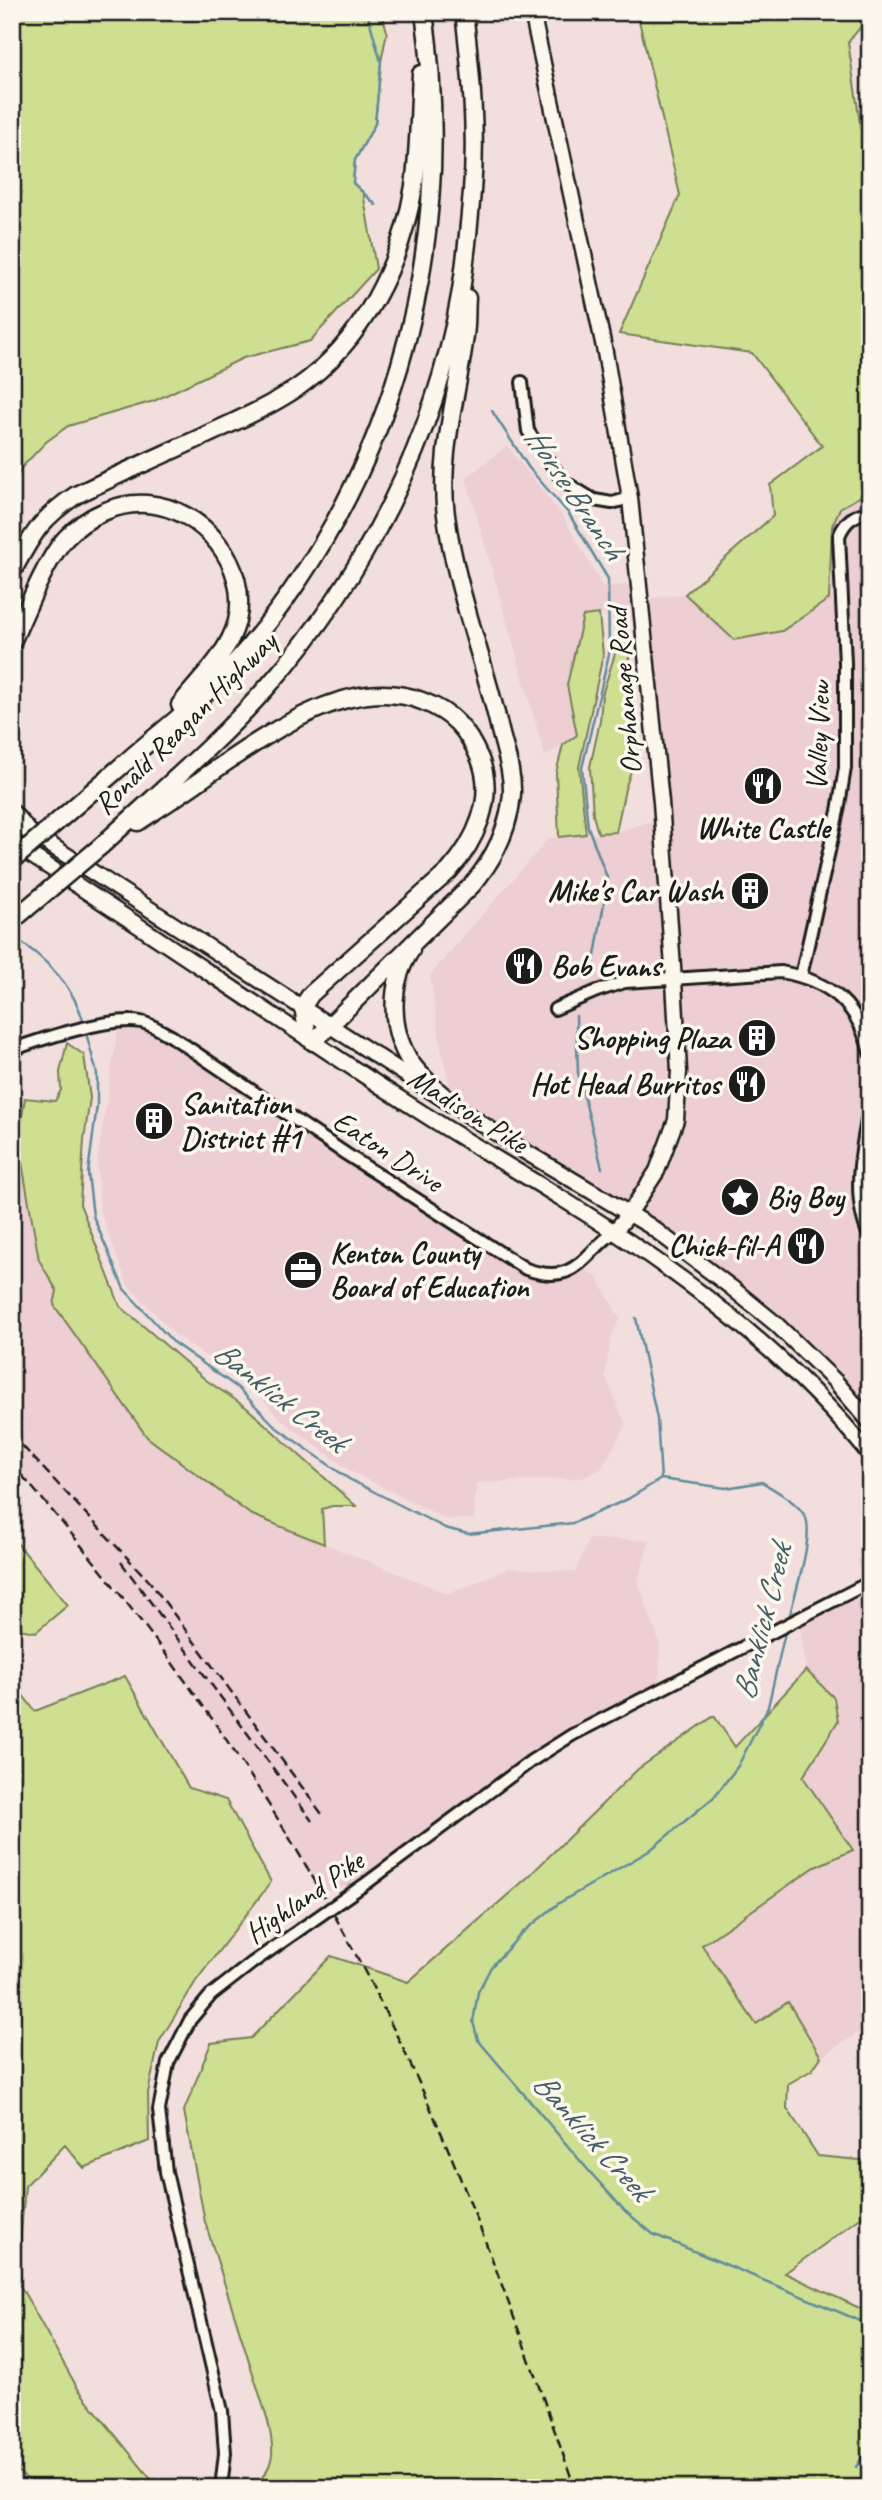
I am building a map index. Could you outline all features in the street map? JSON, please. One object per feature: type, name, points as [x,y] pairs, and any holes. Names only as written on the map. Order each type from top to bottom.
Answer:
[{"type":"highway","name":"Ronald Reagan Highway","points":[[12,922],[101,846],[224,732],[268,686],[301,647],[356,567],[389,506],[425,422],[446,356],[460,297],[472,190],[472,104],[464,12]]},
{"type":"highway","name":"Ronald Reagan Highway","points":[[12,860],[211,688],[283,603],[340,514],[363,467],[382,420],[415,313],[427,238],[433,131],[424,16]]},
{"type":"highway","points":[[12,572],[33,533],[51,512],[76,495],[252,414],[296,388],[327,363],[363,318],[375,301],[390,269],[414,186],[424,16]]},
{"type":"highway","points":[[101,846],[266,736],[316,710],[355,697],[406,695],[443,710],[454,718],[475,748],[483,767],[485,791],[479,825],[464,855],[312,994],[303,1006],[310,1040],[329,1026],[472,885],[493,857],[509,814],[512,791],[508,757],[479,654],[446,514],[444,484],[452,405],[465,335],[472,190]]},
{"type":"highway","points":[[12,642],[60,545],[78,527],[111,508],[129,504],[149,504],[187,518],[207,532],[219,545],[234,569],[238,587],[237,620],[223,652],[159,733]]},
{"type":"highway","points":[[12,813],[27,830]]},
{"type":"highway","points":[[422,934],[408,954],[396,984],[396,1022],[400,1042],[411,1063],[454,1105]]},
{"type":"main road","name":"Orphanage Road","points":[[532,12],[605,352],[630,498],[661,802],[674,981],[679,1071],[676,1120],[657,1171],[629,1214],[614,1231]]},
{"type":"main road","name":"Madison Pike","points":[[12,821],[303,1006],[329,1026],[524,1151],[650,1226],[776,1324],[835,1381],[870,1422]]},
{"type":"main road","name":"Madison Pike","points":[[12,843],[434,1121],[614,1231],[755,1336],[832,1410],[870,1455]]},
{"type":"street","points":[[522,382],[528,431],[563,481],[594,500],[605,503],[630,498]]},
{"type":"street","name":"Valley View","points":[[801,976],[845,768],[845,663],[839,536],[843,525],[854,516],[870,512]]},
{"type":"street","points":[[555,1009],[625,982],[674,981],[781,972],[825,985],[844,1002],[858,1023],[870,1053]]},
{"type":"street","name":"Eaton Drive","points":[[12,1049],[53,1036],[119,1021],[145,1022],[171,1036],[346,1154],[526,1269],[540,1274],[569,1272],[614,1231]]},
{"type":"street","points":[[870,1105],[859,1186],[861,1209],[870,1237]]},
{"type":"street","name":"Highland Pike","points":[[220,2488],[225,2453],[222,2411],[166,2172],[159,2110],[167,2063],[185,2026],[211,1995],[252,1963],[368,1882],[531,1761],[572,1735],[870,1582]]},
{"type":"shaded area","points":[[507,446],[564,518],[601,587],[640,584],[642,600],[685,594],[734,640],[829,599],[832,526],[840,508],[870,491],[870,1422],[732,1288],[454,1105],[441,1048],[430,975],[549,838],[616,832],[662,818],[643,610],[583,616],[567,685],[577,736],[545,756],[466,478]]},
{"type":"shaded area","points":[[119,1021],[144,1022],[540,1274],[578,1266],[597,1277],[620,1319],[611,1337],[605,1376],[626,1425],[601,1469],[582,1478],[476,1483],[474,1519],[446,1519],[350,1471],[283,1421],[251,1387],[176,1336],[128,1285],[100,1212],[97,1163]]},
{"type":"shaded area","points":[[12,1073],[25,1098],[18,1140],[39,1260],[57,1291],[81,1344],[250,1514],[449,1594],[509,1568],[575,1572],[589,1539],[650,1540],[638,1581],[660,1644],[659,1691],[572,1735],[368,1882],[322,1892],[279,1820],[194,1691],[131,1605],[12,1464]]},
{"type":"shaded area","points":[[870,1582],[870,2025],[821,2057],[788,2002],[756,2024],[702,1944],[815,1867],[853,1850],[803,1777],[838,1721],[834,1698],[806,1670],[799,1618]]},
{"type":"green space","points":[[12,12],[382,12],[387,32],[375,124],[355,160],[353,183],[363,192],[376,269],[310,341],[243,358],[154,401],[68,426],[46,442],[21,468],[12,490],[12,416],[17,411],[12,405]]},
{"type":"green space","points":[[637,12],[870,12],[870,16],[848,42],[860,123],[870,131],[870,491],[840,508],[832,526],[829,599],[782,631],[734,640],[685,594],[773,516],[770,485],[822,446],[752,353],[619,334],[680,195]]},
{"type":"green space","points":[[599,614],[603,655],[579,767],[586,834],[559,837],[556,773],[563,745],[577,735],[567,685],[583,616]]},
{"type":"green space","points":[[624,640],[629,658],[633,765],[616,832],[598,833],[593,815],[590,767],[600,721],[602,695],[619,641]]},
{"type":"green space","points":[[67,1043],[84,1055],[90,1098],[80,1204],[120,1306],[206,1380],[247,1408],[356,1506],[332,1506],[322,1509],[324,1544],[250,1514],[147,1437],[54,1305],[57,1291],[39,1260],[18,1140],[25,1098],[55,1101],[61,1090],[60,1072]]},
{"type":"green space","points":[[12,1537],[68,1605],[36,1632],[12,1628]]},
{"type":"green space","points":[[806,1670],[834,1698],[838,1721],[803,1777],[853,1850],[815,1867],[702,1945],[756,2024],[788,2002],[821,2057],[812,2070],[788,2084],[787,2108],[818,2156],[870,2161],[870,2211],[785,2273],[870,2313],[870,2488],[252,2488],[270,2465],[270,2432],[205,2222],[184,2111],[211,2043],[251,2038],[331,1956],[408,1982],[527,1878],[638,1769],[714,1716],[735,1747]]},
{"type":"green space","points":[[125,1676],[189,1788],[226,1800],[271,1882],[196,1981],[159,2042],[148,2093],[149,2141],[84,2168],[65,2145],[25,2186],[17,2280],[78,2389],[158,2488],[38,2488],[15,2469],[12,2460],[12,1681],[35,1711]]},
{"type":"waterway","name":"Horse Branch","points":[[367,12],[381,62],[375,124],[355,160],[353,183],[376,205]]},
{"type":"waterway","name":"Horse Branch","points":[[492,411],[529,468],[569,514],[608,579],[609,654],[582,768],[588,827],[608,880],[592,973]]},
{"type":"waterway","name":"Banklick Creek","points":[[12,936],[36,953],[56,973],[73,996],[84,1023]]},
{"type":"waterway","name":"Horse Branch","points":[[576,1016],[578,1073],[602,1168]]},
{"type":"waterway","name":"Banklick Creek","points":[[85,1029],[97,1074],[97,1105],[88,1173],[93,1216],[124,1289],[174,1343],[238,1388],[277,1428],[349,1479],[445,1528],[468,1534],[573,1523],[628,1499],[661,1479],[726,1488],[762,1482],[796,1505],[805,1516],[807,1525],[806,1551],[789,1618]]},
{"type":"waterway","name":"Horse Branch","points":[[636,1318],[657,1419],[661,1479]]},
{"type":"waterway","name":"Banklick Creek","points":[[786,1628],[768,1707],[738,1766],[714,1797],[649,1851],[559,1903],[522,1933],[491,1967],[478,1992],[473,2022],[478,2040],[589,2171],[625,2211],[653,2234],[870,2325]]},
{"type":"waterway","points":[[856,2467],[867,2450],[870,2428]]},
{"type":"railway","points":[[12,1435],[150,1582],[322,1814]]},
{"type":"railway","points":[[12,1464],[123,1598],[175,1667],[271,1809],[358,1958],[423,2091],[470,2203],[575,2488]]},
{"type":"railway","points":[[121,1562],[312,1821]]},
{"type":"place","name":"White Castle","points":[[763,786]]},
{"type":"place","name":"Mike's Car Wash","points":[[750,891]]},
{"type":"place","name":"Bob Evans","points":[[524,966]]},
{"type":"place","name":"Shopping Plaza","points":[[757,1038]]},
{"type":"place","name":"Hot Head Burritos","points":[[747,1084]]},
{"type":"place","name":"Sanitation District #1","points":[[154,1121]]},
{"type":"place","name":"Big Boy","points":[[740,1197]]},
{"type":"place","name":"Chick-fil-A","points":[[806,1246]]},
{"type":"place","name":"Kenton County Board of Education","points":[[303,1270]]}]
